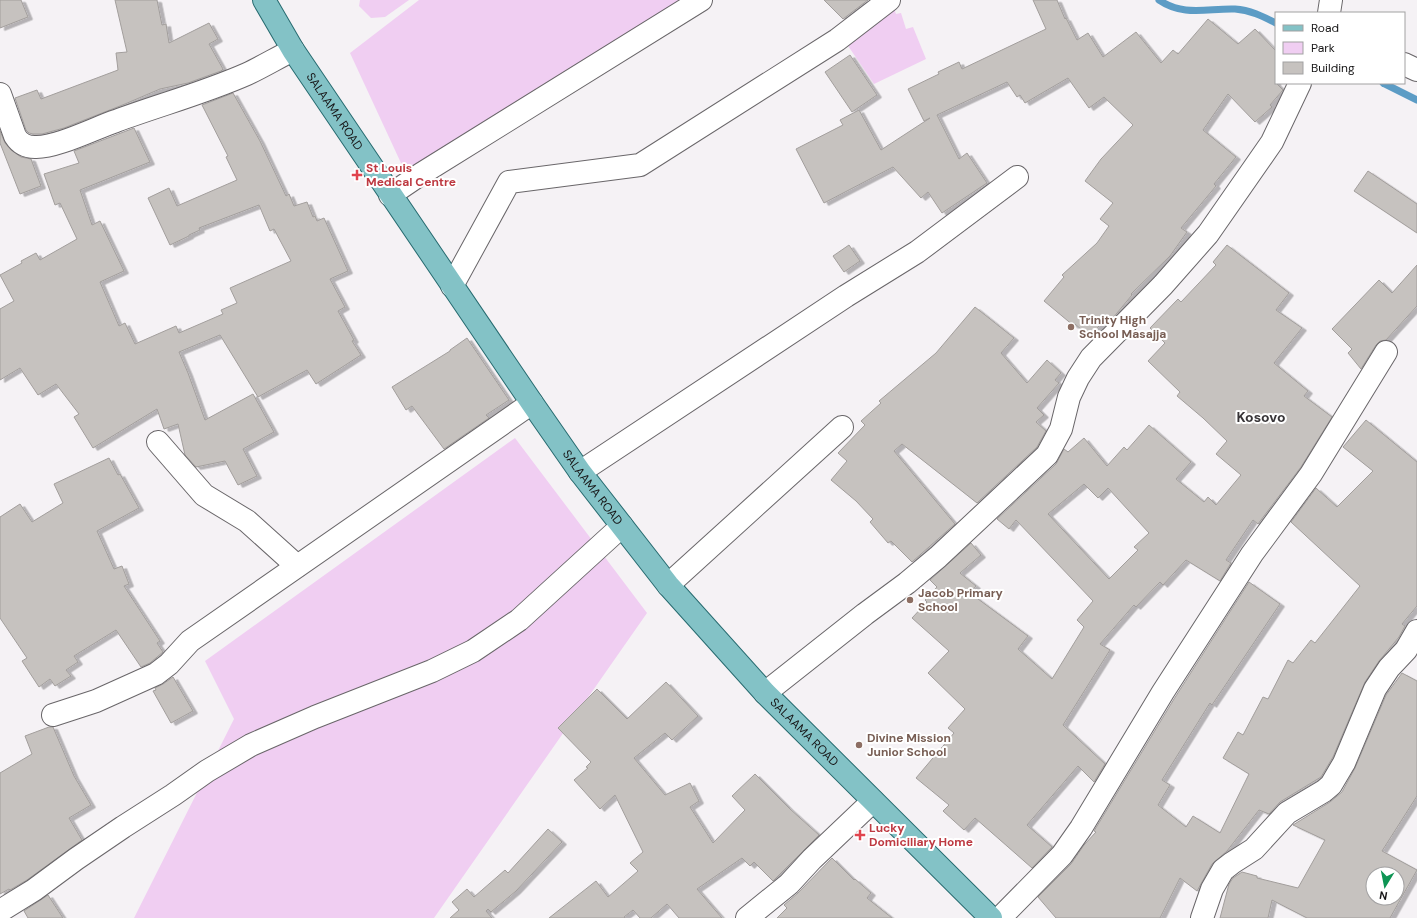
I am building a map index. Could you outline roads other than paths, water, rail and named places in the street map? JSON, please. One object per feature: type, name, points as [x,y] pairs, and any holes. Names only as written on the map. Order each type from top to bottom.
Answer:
[{"type":"main road","name":"SALAAMA ROAD","points":[[264,0],[293,50],[532,403],[580,472],[668,585],[765,693],[991,918]]},
{"type":"street","points":[[390,195],[701,0]]},
{"type":"street","points":[[452,286],[509,182],[640,165],[837,40],[889,0]]},
{"type":"street","points":[[1329,12],[1330,0]]},
{"type":"street","points":[[0,94],[15,136],[19,142],[23,145],[36,148],[60,142],[247,74],[293,50]]},
{"type":"street","points":[[1405,64],[1417,70]]},
{"type":"street","points":[[765,693],[912,579],[938,557],[1047,455],[1061,429],[1069,397],[1078,378],[1091,358],[1163,285],[1208,234],[1272,142],[1300,84]]},
{"type":"street","points":[[580,472],[846,296],[916,252],[1017,177]]},
{"type":"street","points":[[1000,918],[1062,855],[1081,828],[1163,692],[1252,554],[1311,474],[1386,352]]},
{"type":"street","points":[[53,715],[96,701],[156,674],[169,664],[190,641],[532,403]]},
{"type":"street","points":[[668,585],[842,427]]},
{"type":"street","points":[[158,442],[204,495],[247,521],[297,566]]},
{"type":"street","points":[[4,913],[76,859],[123,827],[173,796],[207,771],[251,745],[315,717],[432,671],[473,651],[519,620],[622,526]]},
{"type":"street","points":[[1202,918],[1212,889],[1223,870],[1254,849],[1287,813],[1324,791],[1331,785],[1344,763],[1375,689],[1389,668],[1411,654],[1417,631]]},
{"type":"street","points":[[747,918],[789,884],[812,859],[873,801]]},
{"type":"waterway","points":[[1159,0],[1168,5],[1187,10],[1235,9],[1246,11],[1275,23]]},
{"type":"waterway","points":[[1385,84],[1417,100]]},
{"type":"place","name":"St Louis Medical Centre","points":[[357,175]]},
{"type":"place","name":"Trinity High School Masajja","points":[[1071,327]]},
{"type":"place","name":"Jacob Primary School","points":[[910,600]]},
{"type":"place","name":"Divine Mission Junior School","points":[[859,745]]},
{"type":"place","name":"Lucky Domiciliary Home","points":[[860,835]]},
{"type":"district","name":"Kosovo","points":[[1261,417]]}]
